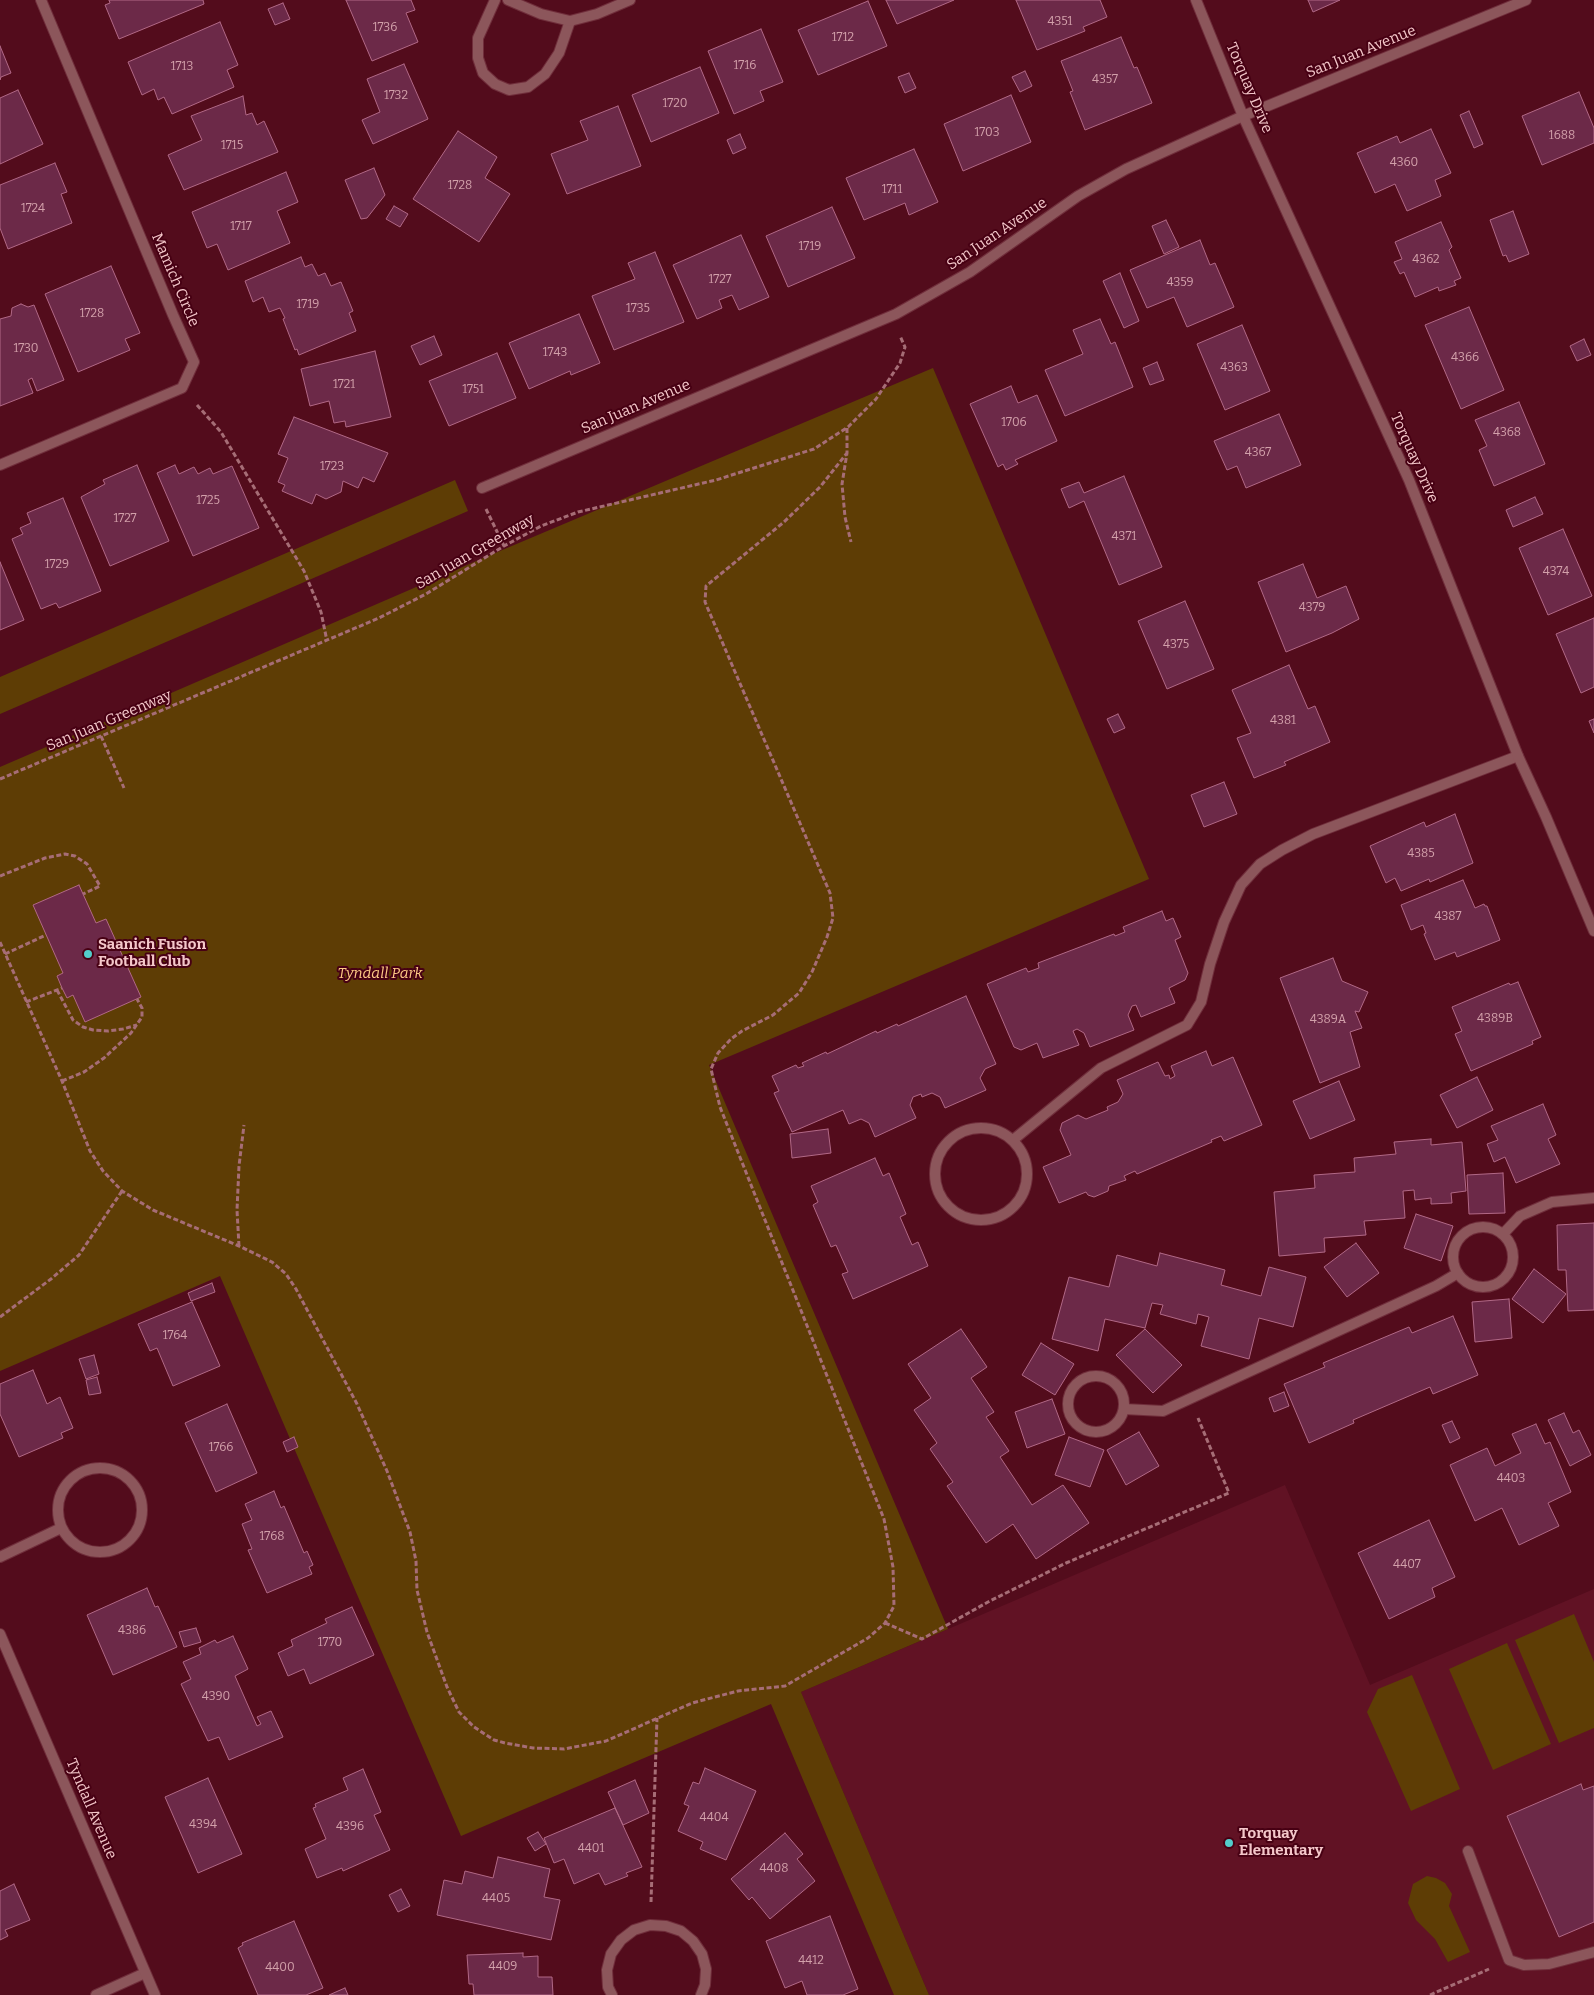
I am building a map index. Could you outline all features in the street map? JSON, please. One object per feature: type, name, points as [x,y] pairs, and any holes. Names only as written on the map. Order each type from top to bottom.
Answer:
[{"type":"street","name":"Mamich Circle","points":[[41,0],[194,362],[182,388]]},
{"type":"street","points":[[496,0],[478,38],[478,58],[483,73],[495,84],[509,90],[528,87],[545,74],[559,53],[570,21]]},
{"type":"street","points":[[508,0],[541,14],[570,21],[597,14],[630,0]]},
{"type":"street","name":"Torquay Drive","points":[[1196,0],[1243,116],[1409,480],[1518,756],[1594,931]]},
{"type":"street","name":"San Juan Avenue","points":[[482,488],[891,317],[970,272],[1078,196],[1126,169],[1243,116],[1526,0]]},
{"type":"street","points":[[0,465],[182,388]]},
{"type":"street","points":[[1013,1140],[1101,1068],[1187,1025],[1201,1002],[1213,956],[1241,885],[1260,864],[1313,834],[1518,756]]},
{"type":"street","points":[[986,1128],[1000,1132],[1013,1140],[1022,1152],[1027,1168],[1027,1184],[1021,1198],[1010,1210],[997,1218],[981,1221],[966,1218],[952,1210],[941,1198],[936,1185],[935,1170],[938,1156],[946,1143],[958,1134],[972,1129],[986,1128]]},
{"type":"street","points":[[1503,1234],[1520,1216],[1552,1202],[1594,1198]]},
{"type":"street","points":[[1476,1228],[1495,1229],[1510,1242],[1513,1261],[1510,1271],[1504,1279],[1495,1285],[1485,1287],[1474,1285],[1466,1281],[1458,1273],[1454,1265],[1455,1246],[1467,1232],[1476,1228]]},
{"type":"street","points":[[1124,1408],[1163,1411],[1436,1286],[1458,1273]]},
{"type":"street","points":[[1092,1376],[1101,1376],[1116,1384],[1122,1391],[1124,1408],[1121,1418],[1115,1425],[1097,1432],[1087,1431],[1072,1419],[1068,1401],[1071,1391],[1076,1384],[1092,1376]]},
{"type":"street","points":[[97,1468],[110,1469],[122,1474],[133,1483],[140,1494],[143,1508],[141,1523],[134,1536],[124,1546],[110,1552],[82,1549],[70,1540],[62,1528],[58,1508],[63,1489],[83,1471],[97,1468]]},
{"type":"street","points":[[0,1557],[62,1528]]},
{"type":"street","name":"Tyndall Avenue","points":[[0,1634],[154,1995]]},
{"type":"street","points":[[1468,1851],[1509,1960],[1524,1965],[1549,1964],[1594,1952]]},
{"type":"street","points":[[612,1995],[608,1987],[607,1970],[611,1954],[621,1940],[634,1930],[650,1925],[666,1926],[681,1931],[693,1941],[702,1954],[706,1969],[705,1984],[701,1995]]},
{"type":"street","points":[[96,1995],[145,1973]]},
{"type":"path","name":"San Juan Greenway","points":[[0,779],[379,618],[426,594],[504,546],[541,526],[578,512],[716,480],[814,449],[848,427],[876,399],[900,363],[905,347],[891,317]]},
{"type":"path","points":[[182,388],[221,432],[304,571],[321,612],[327,641]]},
{"type":"path","points":[[848,427],[847,453],[842,484],[845,517],[851,542]]},
{"type":"path","points":[[0,942],[62,1081],[90,1151],[103,1171],[122,1191],[153,1210],[240,1246],[272,1262],[286,1274],[296,1290],[357,1404],[387,1471],[410,1532],[416,1561],[417,1590],[427,1632],[447,1687],[459,1712],[474,1727],[494,1740],[505,1743],[533,1748],[564,1749],[606,1741],[692,1703],[738,1691],[785,1686],[868,1638],[885,1623],[894,1606],[893,1567],[884,1519],[720,1107],[710,1070],[718,1053],[731,1039],[772,1015],[799,993],[816,964],[833,918],[830,893],[706,602],[706,586],[784,522],[820,488],[847,453]]},
{"type":"path","points":[[482,488],[486,509],[504,546]]},
{"type":"path","points":[[101,736],[124,788]]},
{"type":"path","points":[[0,876],[45,858],[65,854],[75,856],[87,864],[100,886],[83,894]]},
{"type":"path","points":[[5,954],[46,935]]},
{"type":"path","points":[[26,1002],[62,988]]},
{"type":"path","points":[[56,990],[73,1020],[83,1027],[108,1031],[138,1025]]},
{"type":"path","points":[[62,1081],[84,1072],[104,1058],[138,1025],[142,1017],[142,1008],[136,999]]},
{"type":"path","points":[[240,1246],[237,1210],[239,1166],[244,1124]]},
{"type":"path","points":[[0,1317],[51,1279],[79,1255],[122,1191]]},
{"type":"path","points":[[885,1623],[922,1639],[988,1602],[1066,1563],[1229,1494],[1190,1399]]},
{"type":"path","points":[[650,1925],[657,1718]]},
{"type":"path","points":[[1430,1995],[1509,1960]]},
{"type":"shaded area","name":"Torquay Elementary","points":[[1285,1485],[1370,1685],[1594,1589],[1594,1995],[929,1995],[801,1692]]},
{"type":"green space","name":"Tyndall Park","points":[[933,368],[1149,879],[709,1065],[948,1629],[801,1692],[929,1995],[894,1995],[771,1704],[461,1836],[220,1276],[0,1371],[0,767],[481,559]]},
{"type":"green space","points":[[455,480],[468,511],[0,714],[0,677]]},
{"type":"green space","points":[[1574,1614],[1594,1662],[1594,1728],[1559,1743],[1515,1640]]},
{"type":"green space","points":[[1507,1643],[1551,1744],[1493,1770],[1449,1669]]},
{"type":"green space","points":[[1412,1675],[1460,1789],[1411,1811],[1367,1712],[1378,1689]]},
{"type":"green space","points":[[1427,1876],[1445,1883],[1452,1894],[1449,1906],[1470,1952],[1448,1962],[1435,1939],[1416,1920],[1408,1903],[1413,1884]]},
{"type":"building","points":[[109,0],[203,0],[204,4],[119,39],[105,5],[110,3]]},
{"type":"building","points":[[346,0],[411,0],[415,10],[406,13],[418,42],[372,61]]},
{"type":"building","points":[[886,0],[954,0],[897,24]]},
{"type":"building","points":[[1016,0],[1100,0],[1107,17],[1083,27],[1085,31],[1037,50]]},
{"type":"building","points":[[1308,0],[1340,0],[1313,12]]},
{"type":"building","points":[[868,1],[887,46],[818,75],[798,30]]},
{"type":"building","points":[[283,3],[290,19],[275,25],[268,9]]},
{"type":"building","points":[[220,22],[238,65],[227,70],[234,87],[172,114],[164,97],[158,100],[154,89],[142,95],[128,62]]},
{"type":"building","points":[[761,29],[783,82],[760,91],[764,101],[734,114],[708,51]]},
{"type":"building","points":[[1121,37],[1134,68],[1137,67],[1152,103],[1085,130],[1070,92],[1073,91],[1061,61]]},
{"type":"building","points":[[0,46],[11,73],[1,77],[0,80]]},
{"type":"building","points":[[404,64],[428,119],[373,144],[362,120],[380,112],[367,79]]},
{"type":"building","points":[[700,67],[719,113],[651,142],[632,95]]},
{"type":"building","points":[[1025,71],[1032,86],[1020,92],[1012,77]]},
{"type":"building","points":[[909,73],[916,88],[905,93],[898,77]]},
{"type":"building","points":[[18,90],[43,144],[0,164],[0,98]]},
{"type":"building","points":[[1579,92],[1594,128],[1594,143],[1542,165],[1522,116]]},
{"type":"building","points":[[1011,95],[1031,142],[963,171],[944,124]]},
{"type":"building","points":[[243,96],[246,115],[252,113],[257,125],[264,121],[278,152],[184,190],[168,155],[202,140],[191,116]]},
{"type":"building","points":[[618,106],[641,166],[567,194],[551,154],[588,140],[580,121]]},
{"type":"building","points":[[1469,111],[1483,144],[1474,148],[1460,115]]},
{"type":"building","points":[[1431,129],[1451,173],[1435,180],[1441,196],[1407,211],[1395,184],[1375,193],[1357,153],[1397,136],[1400,143]]},
{"type":"building","points":[[458,131],[497,157],[485,178],[510,194],[479,242],[413,199]]},
{"type":"building","points":[[740,134],[746,148],[733,154],[727,140]]},
{"type":"building","points":[[914,149],[938,202],[909,215],[905,203],[864,220],[846,178]]},
{"type":"building","points":[[55,163],[67,192],[61,194],[72,223],[8,249],[0,228],[0,185]]},
{"type":"building","points":[[374,168],[385,195],[367,218],[361,219],[345,180]]},
{"type":"building","points":[[286,172],[298,202],[277,211],[290,243],[228,270],[217,244],[207,248],[192,212]]},
{"type":"building","points":[[394,206],[408,214],[400,227],[386,219]]},
{"type":"building","points":[[832,207],[855,258],[788,287],[766,236]]},
{"type":"building","points":[[1513,211],[1529,254],[1509,262],[1506,255],[1503,256],[1490,220]]},
{"type":"building","points":[[1166,220],[1179,247],[1164,254],[1152,226]]},
{"type":"building","points":[[1441,222],[1452,247],[1449,250],[1461,278],[1454,281],[1456,285],[1439,291],[1438,287],[1415,297],[1404,272],[1400,274],[1394,262],[1402,259],[1395,242]]},
{"type":"building","points":[[741,235],[769,297],[739,310],[732,295],[719,300],[722,308],[697,319],[673,265]]},
{"type":"building","points":[[1200,240],[1210,265],[1215,263],[1234,307],[1187,327],[1174,297],[1147,308],[1130,270]]},
{"type":"building","points":[[655,252],[684,322],[614,350],[592,296],[635,279],[628,263]]},
{"type":"building","points":[[301,257],[305,267],[312,264],[318,276],[325,273],[331,286],[341,282],[353,311],[349,313],[356,331],[299,355],[297,349],[295,350],[280,308],[269,312],[263,297],[253,302],[245,281]]},
{"type":"building","points":[[111,266],[140,333],[125,339],[130,350],[78,372],[45,294]]},
{"type":"building","points":[[1120,273],[1139,321],[1124,328],[1103,281]]},
{"type":"building","points":[[21,304],[28,307],[34,305],[64,380],[37,391],[32,378],[28,380],[33,393],[0,406],[0,319],[11,316],[12,308]]},
{"type":"building","points":[[1469,307],[1504,390],[1461,409],[1425,325]]},
{"type":"building","points":[[579,314],[600,363],[571,375],[570,371],[529,389],[509,343]]},
{"type":"building","points":[[1100,319],[1111,344],[1115,342],[1133,387],[1065,416],[1045,370],[1083,354],[1073,330]]},
{"type":"building","points":[[1242,325],[1270,391],[1225,410],[1197,344]]},
{"type":"building","points":[[434,336],[442,355],[420,365],[411,346]]},
{"type":"building","points":[[1584,339],[1591,355],[1577,361],[1570,346]]},
{"type":"building","points":[[375,351],[391,417],[346,427],[345,421],[334,423],[329,401],[310,406],[301,369]]},
{"type":"building","points":[[497,353],[516,398],[449,426],[429,381]]},
{"type":"building","points":[[1157,362],[1164,380],[1150,385],[1143,368]]},
{"type":"building","points":[[1011,386],[1018,403],[1037,395],[1057,441],[1015,460],[1018,464],[1006,470],[1003,464],[998,467],[970,404]]},
{"type":"building","points":[[1519,402],[1545,464],[1494,486],[1479,450],[1487,446],[1475,420]]},
{"type":"building","points":[[1279,414],[1301,465],[1246,488],[1237,466],[1227,470],[1214,441]]},
{"type":"building","points":[[294,417],[388,453],[374,482],[363,477],[358,488],[343,481],[341,492],[326,499],[316,494],[312,504],[282,491],[285,485],[278,482],[288,458],[278,454]]},
{"type":"building","points":[[137,465],[169,541],[110,566],[81,497],[105,484],[103,480]]},
{"type":"building","points":[[175,465],[179,474],[194,467],[198,474],[210,468],[213,474],[232,466],[259,528],[193,556],[157,473]]},
{"type":"building","points":[[1124,476],[1162,567],[1119,585],[1084,501],[1069,508],[1061,489],[1079,482],[1084,493]]},
{"type":"building","points":[[1535,497],[1543,514],[1513,527],[1506,510]]},
{"type":"building","points":[[63,498],[101,591],[59,608],[56,603],[41,609],[12,539],[23,534],[20,528],[31,523],[27,513]]},
{"type":"building","points":[[1563,529],[1592,596],[1548,615],[1519,548]]},
{"type":"building","points":[[0,562],[24,620],[0,630]]},
{"type":"building","points":[[1303,564],[1317,598],[1346,586],[1359,619],[1332,633],[1286,652],[1258,582]]},
{"type":"building","points":[[1185,601],[1214,669],[1167,689],[1138,621]]},
{"type":"building","points":[[1594,618],[1594,687],[1581,693],[1556,634]]},
{"type":"building","points":[[1289,665],[1308,709],[1315,706],[1330,742],[1284,762],[1286,765],[1254,778],[1237,738],[1251,733],[1232,690]]},
{"type":"building","points":[[1118,714],[1125,728],[1114,733],[1107,719]]},
{"type":"building","points":[[1594,719],[1594,733],[1589,721]]},
{"type":"building","points":[[1224,782],[1237,814],[1204,827],[1191,795]]},
{"type":"building","points":[[1455,814],[1473,863],[1430,882],[1429,879],[1401,891],[1395,878],[1386,883],[1370,846],[1424,822],[1426,827]]},
{"type":"building","points":[[1463,880],[1475,908],[1484,904],[1487,906],[1500,940],[1457,957],[1455,952],[1435,960],[1424,934],[1426,933],[1423,925],[1411,930],[1401,905]]},
{"type":"building","name":"Saanich Fusion Football Club","points":[[79,885],[96,923],[106,919],[141,997],[85,1022],[73,995],[67,998],[62,988],[57,976],[63,973],[33,905]]},
{"type":"building","points":[[1162,911],[1166,921],[1173,918],[1181,937],[1175,940],[1188,973],[1185,980],[1169,988],[1175,1003],[1141,1017],[1136,1005],[1132,1006],[1128,1015],[1134,1030],[1090,1047],[1084,1033],[1077,1029],[1073,1031],[1079,1045],[1043,1058],[1037,1043],[1021,1050],[1014,1047],[987,984],[1026,968],[1028,972],[1039,968],[1038,963],[1114,934],[1115,936],[1125,932],[1123,927]]},
{"type":"building","points":[[1333,958],[1342,981],[1368,992],[1359,1012],[1355,1011],[1362,1028],[1350,1032],[1360,1067],[1320,1083],[1280,978]]},
{"type":"building","points":[[1518,982],[1541,1037],[1532,1041],[1533,1044],[1471,1071],[1455,1034],[1462,1031],[1452,1007],[1509,983],[1510,985]]},
{"type":"building","points":[[966,996],[996,1064],[985,1069],[980,1078],[986,1090],[945,1108],[940,1097],[932,1093],[922,1097],[921,1094],[913,1097],[910,1105],[916,1118],[875,1137],[869,1123],[861,1119],[849,1124],[843,1110],[792,1132],[774,1093],[779,1091],[772,1076],[796,1065],[798,1068],[804,1066],[802,1063],[826,1052],[827,1054],[876,1031],[877,1033],[897,1024],[898,1026]]},
{"type":"building","points":[[1206,1051],[1212,1066],[1233,1057],[1262,1125],[1224,1141],[1221,1136],[1211,1140],[1212,1142],[1137,1174],[1135,1171],[1124,1176],[1126,1180],[1109,1186],[1108,1191],[1094,1197],[1086,1192],[1059,1203],[1043,1167],[1071,1155],[1060,1130],[1062,1123],[1078,1115],[1086,1119],[1108,1110],[1107,1107],[1118,1102],[1123,1094],[1117,1080],[1158,1062],[1165,1076],[1169,1075],[1170,1079],[1175,1076],[1171,1066]]},
{"type":"building","points":[[1477,1077],[1493,1110],[1457,1128],[1440,1095]]},
{"type":"building","points":[[1339,1081],[1355,1120],[1310,1139],[1293,1101]]},
{"type":"building","points":[[1543,1104],[1556,1135],[1548,1139],[1560,1164],[1516,1183],[1505,1157],[1494,1162],[1487,1144],[1498,1140],[1491,1126]]},
{"type":"building","points":[[828,1129],[831,1153],[792,1158],[790,1134]]},
{"type":"building","points":[[1431,1139],[1431,1145],[1462,1142],[1466,1191],[1451,1193],[1452,1203],[1431,1204],[1431,1198],[1415,1200],[1414,1190],[1403,1191],[1405,1218],[1364,1221],[1366,1235],[1324,1238],[1325,1252],[1279,1256],[1274,1192],[1315,1188],[1314,1175],[1355,1172],[1354,1158],[1396,1154],[1394,1142]]},
{"type":"building","points":[[875,1158],[883,1176],[889,1173],[906,1214],[900,1217],[912,1245],[918,1242],[928,1266],[853,1299],[842,1274],[848,1272],[836,1245],[831,1247],[813,1205],[818,1202],[811,1186]]},
{"type":"building","points":[[1503,1173],[1505,1213],[1469,1214],[1467,1175]]},
{"type":"building","points":[[1416,1214],[1453,1226],[1441,1261],[1404,1248]]},
{"type":"building","points":[[1594,1223],[1594,1310],[1568,1311],[1566,1270],[1558,1270],[1557,1225]]},
{"type":"building","points":[[1356,1243],[1379,1273],[1347,1297],[1324,1267]]},
{"type":"building","points":[[1160,1253],[1225,1270],[1221,1285],[1261,1296],[1269,1267],[1306,1277],[1293,1327],[1259,1318],[1249,1359],[1201,1346],[1209,1317],[1198,1314],[1196,1324],[1160,1314],[1163,1305],[1152,1303],[1145,1328],[1105,1319],[1098,1351],[1052,1339],[1069,1277],[1109,1287],[1117,1255],[1157,1266]]},
{"type":"building","points":[[1534,1269],[1566,1294],[1543,1323],[1512,1299]]},
{"type":"building","points":[[212,1283],[215,1292],[191,1301],[188,1293]]},
{"type":"building","points":[[1509,1299],[1512,1338],[1475,1342],[1472,1302]]},
{"type":"building","points":[[192,1302],[220,1366],[173,1386],[157,1348],[150,1351],[138,1324]]},
{"type":"building","points":[[1453,1316],[1478,1375],[1433,1394],[1430,1387],[1353,1420],[1354,1423],[1309,1443],[1284,1384],[1325,1367],[1323,1363],[1409,1327],[1412,1333]]},
{"type":"building","points":[[961,1329],[987,1367],[971,1378],[994,1412],[986,1417],[1009,1451],[1000,1457],[1032,1505],[1063,1485],[1089,1523],[1036,1559],[1013,1524],[986,1543],[947,1486],[953,1482],[930,1449],[937,1443],[914,1410],[931,1398],[908,1364]]},
{"type":"building","points":[[1145,1329],[1182,1365],[1153,1393],[1116,1355]]},
{"type":"building","points":[[1041,1343],[1074,1364],[1055,1395],[1022,1375]]},
{"type":"building","points":[[94,1355],[99,1374],[86,1379],[79,1359]]},
{"type":"building","points":[[33,1370],[47,1404],[60,1397],[73,1428],[61,1433],[63,1438],[19,1457],[0,1414],[0,1384]]},
{"type":"building","points":[[97,1377],[101,1393],[89,1395],[86,1380]]},
{"type":"building","points":[[1284,1392],[1289,1406],[1274,1412],[1269,1398]]},
{"type":"building","points":[[1052,1399],[1065,1434],[1027,1448],[1015,1412]]},
{"type":"building","points":[[227,1404],[257,1473],[216,1492],[185,1423]]},
{"type":"building","points":[[1564,1413],[1573,1433],[1579,1430],[1591,1455],[1570,1466],[1548,1420]]},
{"type":"building","points":[[1452,1421],[1460,1438],[1450,1443],[1442,1425]]},
{"type":"building","points":[[1536,1424],[1545,1444],[1550,1442],[1571,1492],[1548,1503],[1559,1526],[1519,1545],[1502,1508],[1475,1521],[1450,1465],[1487,1448],[1495,1466],[1521,1453],[1512,1434]]},
{"type":"building","points":[[1139,1432],[1159,1466],[1126,1485],[1107,1450]]},
{"type":"building","points":[[294,1437],[298,1447],[287,1452],[283,1442]]},
{"type":"building","points":[[1069,1437],[1104,1450],[1090,1487],[1055,1475]]},
{"type":"building","points":[[274,1491],[281,1508],[284,1506],[304,1553],[307,1551],[313,1565],[309,1567],[312,1574],[267,1593],[248,1550],[252,1549],[242,1524],[252,1520],[245,1504]]},
{"type":"building","points":[[1429,1520],[1455,1577],[1432,1588],[1435,1597],[1389,1619],[1358,1553]]},
{"type":"building","points":[[147,1588],[155,1607],[158,1606],[177,1647],[113,1675],[87,1615]]},
{"type":"building","points":[[352,1607],[374,1655],[310,1684],[304,1669],[288,1676],[278,1653],[293,1646],[291,1640],[327,1623],[325,1619]]},
{"type":"building","points":[[196,1628],[201,1642],[184,1647],[179,1632]]},
{"type":"building","points":[[233,1636],[248,1669],[235,1676],[257,1726],[261,1724],[257,1717],[271,1711],[283,1737],[229,1760],[219,1737],[208,1741],[181,1684],[191,1679],[183,1662],[201,1654],[199,1648],[215,1640],[217,1643]]},
{"type":"building","points":[[705,1768],[756,1791],[726,1860],[700,1849],[703,1842],[678,1831],[689,1806],[684,1804],[693,1782],[699,1784]]},
{"type":"building","points":[[363,1769],[381,1812],[374,1815],[390,1850],[343,1871],[342,1868],[317,1878],[305,1849],[326,1839],[313,1808],[316,1807],[315,1804],[348,1790],[343,1778]]},
{"type":"building","points":[[208,1778],[242,1854],[198,1873],[165,1797]]},
{"type":"building","points":[[635,1780],[649,1813],[623,1825],[608,1792]]},
{"type":"building","points":[[1581,1784],[1583,1790],[1594,1786],[1594,1922],[1559,1937],[1507,1816]]},
{"type":"building","points":[[615,1808],[642,1867],[626,1873],[628,1876],[605,1885],[599,1873],[574,1884],[564,1859],[554,1863],[544,1838]]},
{"type":"building","points":[[538,1832],[546,1844],[535,1851],[527,1838]]},
{"type":"building","points":[[785,1833],[803,1854],[797,1859],[815,1881],[770,1919],[752,1897],[749,1900],[731,1879]]},
{"type":"building","points":[[498,1857],[550,1869],[544,1897],[560,1900],[551,1940],[437,1915],[444,1880],[462,1884],[465,1871],[493,1878]]},
{"type":"building","points":[[14,1884],[30,1920],[5,1930],[8,1936],[0,1940],[0,1891]]},
{"type":"building","points":[[401,1889],[410,1906],[398,1912],[389,1895]]},
{"type":"building","points":[[830,1916],[858,1989],[843,1995],[807,1995],[802,1981],[785,1988],[766,1941]]},
{"type":"building","points":[[294,1921],[323,1988],[306,1995],[258,1995],[238,1948],[243,1945],[242,1943]]},
{"type":"building","points":[[523,1953],[523,1957],[538,1956],[538,1977],[552,1977],[553,1995],[474,1995],[473,1984],[469,1984],[467,1955]]},
{"type":"building","points":[[345,1988],[348,1995],[329,1995]]},
{"type":"place","name":"Saanich Fusion Football Club","points":[[88,954]]},
{"type":"place","name":"Torquay Elementary","points":[[1229,1843]]}]
